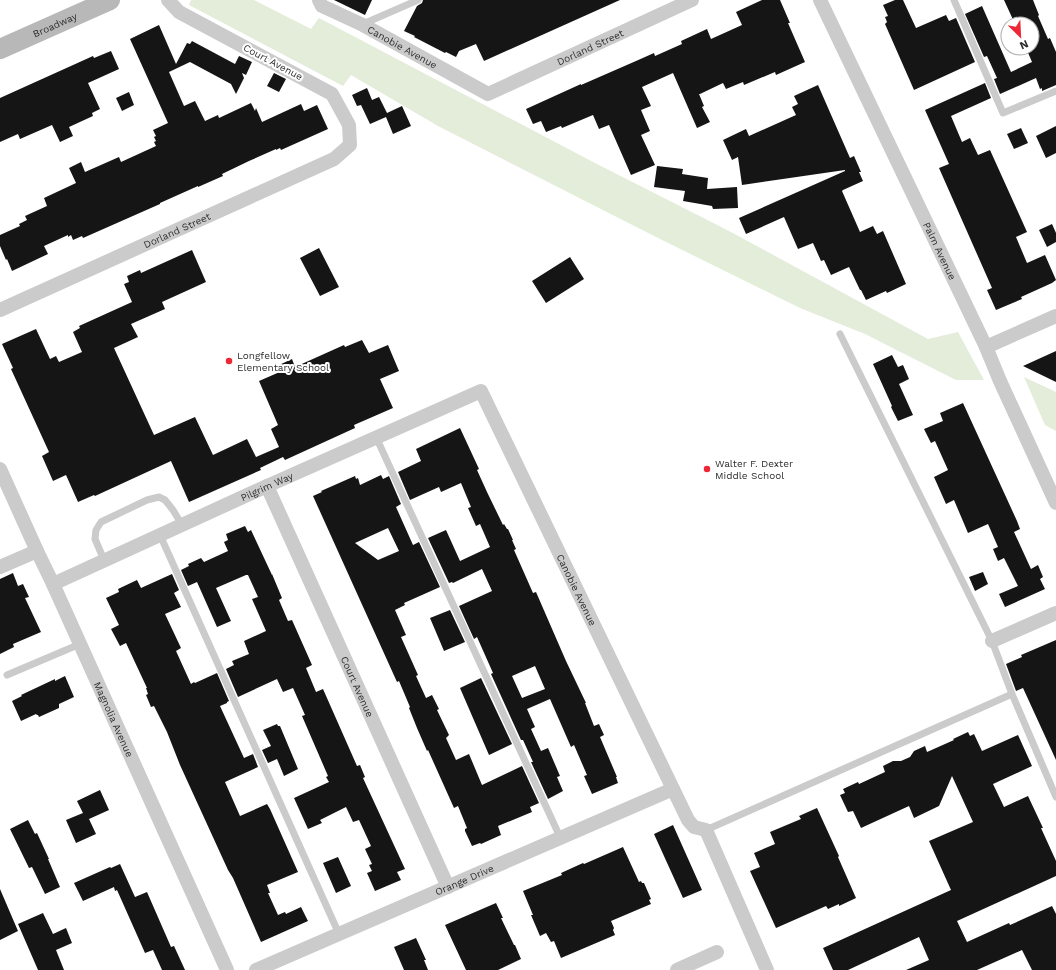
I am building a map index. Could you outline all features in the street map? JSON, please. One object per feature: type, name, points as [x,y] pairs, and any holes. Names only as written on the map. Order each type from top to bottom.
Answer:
[{"type":"street","name":"Broadway","points":[[0,49],[110,0]]},
{"type":"street","name":"Court Avenue","points":[[168,0],[179,12],[332,94],[349,125],[350,145]]},
{"type":"street","name":"Canobie Avenue","points":[[320,0],[322,6],[363,24],[488,94]]},
{"type":"street","name":"Dorland Street","points":[[488,94],[692,0]]},
{"type":"street","name":"Palm Avenue","points":[[820,0],[986,347],[1056,504]]},
{"type":"street","name":"Dorland Street","points":[[0,310],[334,159],[350,145]]},
{"type":"street","points":[[986,347],[1056,316]]},
{"type":"street","name":"Canobie Avenue","points":[[481,391],[688,820],[694,827],[706,830]]},
{"type":"street","name":"Pilgrim Way","points":[[53,584],[267,486],[481,391]]},
{"type":"street","name":"Magnolia Avenue","points":[[0,469],[227,970]]},
{"type":"street","name":"Court Avenue","points":[[267,486],[448,886]]},
{"type":"street","points":[[0,567],[37,551]]},
{"type":"street","points":[[992,640],[1056,612]]},
{"type":"street","name":"Orange Drive","points":[[256,970],[673,789]]},
{"type":"street","points":[[706,830],[767,970]]},
{"type":"street","points":[[684,968],[717,952]]},
{"type":"lane","points":[[363,24],[418,0]]},
{"type":"lane","points":[[954,0],[1003,113],[1056,91]]},
{"type":"lane","points":[[840,334],[992,640],[1012,694],[1056,797]]},
{"type":"lane","points":[[376,437],[560,837]]},
{"type":"lane","points":[[104,560],[95,539],[96,530],[101,522],[147,500],[159,497],[165,500],[182,525]]},
{"type":"lane","points":[[160,535],[339,934]]},
{"type":"lane","points":[[7,675],[80,644]]},
{"type":"lane","points":[[706,830],[1012,694]]},
{"type":"green space","points":[[191,0],[254,0],[311,29],[319,18],[593,162],[731,232],[928,339],[958,332],[984,380],[956,380],[865,334],[800,308],[658,238],[438,126],[351,75],[343,86],[189,5]]},
{"type":"green space","points":[[1024,377],[1056,392],[1056,431],[1045,425]]},
{"type":"building","points":[[334,0],[372,0],[365,15]]},
{"type":"building","points":[[423,0],[620,0],[484,61],[476,44],[459,51],[456,57],[446,52],[445,53],[404,31],[417,6],[422,3]]},
{"type":"building","points":[[762,0],[780,0],[805,62],[776,75],[775,72],[744,85],[743,82],[726,89],[723,83],[699,94],[704,106],[702,107],[710,122],[697,128],[673,73],[642,87],[651,106],[641,110],[650,131],[641,135],[655,165],[631,175],[609,125],[599,129],[593,115],[562,128],[561,126],[546,132],[541,121],[533,124],[526,109],[654,53],[655,56],[682,44],[681,41],[707,29],[711,39],[742,25],[736,12]]},
{"type":"building","points":[[895,0],[903,0],[916,28],[946,15],[949,21],[956,18],[975,62],[914,90],[885,24],[887,22],[885,17],[888,16],[883,5]]},
{"type":"building","points":[[1004,0],[1033,0],[1039,15],[1038,16],[1011,16]]},
{"type":"building","points":[[982,6],[1000,47],[1000,56],[1004,56],[1011,72],[1032,62],[1029,56],[1040,56],[1040,21],[1048,39],[1050,38],[1056,52],[1056,85],[1042,91],[1042,88],[1040,89],[1036,78],[1000,94],[994,79],[997,78],[987,56],[984,57],[965,14]]},
{"type":"building","points":[[159,25],[176,64],[187,43],[190,44],[192,41],[235,64],[239,56],[252,62],[246,75],[242,73],[244,78],[236,94],[231,84],[190,62],[169,72],[184,106],[195,101],[205,121],[218,115],[219,118],[251,103],[255,111],[256,108],[262,122],[301,104],[304,111],[317,105],[328,129],[281,150],[280,148],[276,149],[249,161],[222,174],[223,176],[83,238],[82,236],[73,240],[71,235],[68,237],[68,235],[44,246],[48,254],[12,271],[0,246],[0,235],[20,226],[19,224],[27,220],[25,216],[47,206],[44,198],[76,183],[69,168],[81,162],[85,172],[119,157],[121,162],[156,146],[154,137],[156,136],[153,130],[168,123],[130,39]]},
{"type":"building","points":[[111,51],[119,69],[88,83],[100,109],[92,113],[93,116],[69,127],[73,136],[60,142],[52,125],[20,139],[18,134],[0,142],[0,98],[93,56],[94,58]]},
{"type":"building","points":[[274,73],[286,79],[279,92],[267,86]]},
{"type":"building","points":[[985,83],[991,98],[951,116],[962,142],[970,138],[978,155],[990,150],[1027,232],[1016,237],[1027,263],[1045,255],[1056,280],[1021,297],[1022,299],[996,310],[987,290],[992,288],[939,168],[949,164],[925,110]]},
{"type":"building","points":[[818,85],[850,158],[854,156],[861,172],[859,172],[863,181],[842,191],[860,232],[873,226],[877,234],[883,231],[906,284],[887,293],[886,291],[866,300],[849,267],[831,275],[824,260],[821,261],[813,243],[798,249],[784,217],[746,234],[739,218],[845,171],[742,185],[738,157],[732,160],[723,140],[746,129],[749,136],[796,115],[792,107],[798,104],[794,96]]},
{"type":"building","points":[[367,88],[372,100],[379,97],[387,113],[402,106],[411,126],[393,134],[386,117],[370,124],[361,105],[357,106],[352,95]]},
{"type":"building","points":[[129,92],[134,105],[122,111],[116,98]]},
{"type":"building","points":[[1056,126],[1056,153],[1046,158],[1036,136]]},
{"type":"building","points":[[1021,128],[1028,143],[1014,149],[1007,134]]},
{"type":"building","points":[[657,166],[683,169],[682,174],[708,178],[707,189],[737,187],[738,208],[713,209],[712,206],[683,201],[685,191],[654,187]]},
{"type":"building","points":[[1052,224],[1056,233],[1056,242],[1047,247],[1039,230]]},
{"type":"building","points":[[319,248],[339,287],[320,296],[300,258]]},
{"type":"building","points":[[192,250],[206,282],[162,302],[165,309],[131,324],[138,337],[114,348],[154,435],[195,417],[213,455],[247,439],[256,457],[279,447],[271,429],[278,425],[259,381],[282,371],[279,365],[292,359],[295,367],[344,345],[345,347],[362,340],[369,353],[388,345],[399,371],[380,379],[393,408],[354,425],[355,428],[285,460],[283,457],[260,468],[261,470],[189,502],[171,461],[95,496],[94,495],[78,502],[66,475],[53,481],[42,456],[49,452],[11,369],[13,368],[2,344],[36,329],[50,359],[56,356],[59,362],[82,352],[73,332],[80,328],[79,326],[132,302],[124,284],[129,282],[127,276],[140,270],[141,273]]},
{"type":"building","points":[[570,257],[584,279],[546,303],[532,281]]},
{"type":"building","points":[[1056,351],[1056,382],[1023,366]]},
{"type":"building","points":[[892,355],[898,367],[903,365],[909,379],[899,384],[913,415],[898,421],[873,364]]},
{"type":"building","points":[[963,403],[1017,521],[1020,529],[1014,532],[1031,569],[1038,565],[1043,577],[1040,579],[1045,589],[1005,607],[999,594],[1018,586],[1004,558],[998,561],[993,549],[998,547],[988,524],[968,533],[954,500],[946,504],[934,477],[948,470],[935,441],[931,443],[924,429],[943,421],[940,413]]},
{"type":"building","points":[[460,428],[479,469],[477,470],[487,492],[503,525],[504,524],[508,529],[513,540],[516,549],[514,550],[533,593],[536,592],[586,703],[594,726],[599,724],[604,735],[600,737],[617,777],[618,783],[592,794],[584,776],[587,775],[574,745],[571,747],[550,699],[527,709],[535,727],[531,729],[541,751],[548,748],[560,776],[557,777],[563,791],[548,799],[531,762],[533,762],[523,740],[521,740],[491,674],[493,673],[477,637],[474,639],[459,606],[492,591],[482,569],[453,583],[449,583],[428,538],[446,530],[460,561],[490,547],[480,524],[476,526],[468,508],[471,507],[461,483],[441,492],[439,487],[410,500],[398,472],[421,461],[416,449]],"holes":[[[535,666],[545,689],[522,698],[512,676]]]},
{"type":"building","points":[[381,475],[383,479],[389,476],[401,504],[396,507],[413,545],[419,542],[440,587],[404,603],[405,605],[395,610],[406,635],[401,637],[418,675],[416,676],[426,698],[432,695],[439,709],[437,710],[449,735],[446,738],[456,760],[469,754],[482,785],[522,766],[539,803],[530,807],[532,812],[498,826],[501,835],[481,844],[472,846],[465,831],[467,828],[458,806],[454,808],[428,750],[427,751],[399,681],[397,682],[313,496],[355,476],[356,479],[358,478],[360,485]],"holes":[[[388,528],[399,551],[378,560],[355,543]]]},
{"type":"building","points":[[245,526],[248,532],[251,530],[282,598],[279,600],[288,621],[292,620],[312,665],[306,668],[316,692],[323,689],[357,766],[360,765],[365,777],[363,778],[405,869],[397,872],[401,880],[375,891],[367,873],[372,871],[369,865],[372,864],[365,849],[371,846],[359,820],[353,822],[346,807],[320,820],[322,823],[308,829],[294,798],[329,782],[326,777],[328,776],[302,716],[305,715],[293,688],[283,692],[277,679],[238,697],[226,669],[234,665],[232,661],[249,654],[244,641],[266,631],[252,599],[258,597],[248,575],[216,588],[231,621],[217,627],[197,582],[188,586],[181,570],[189,566],[188,564],[201,558],[204,562],[228,551],[224,542],[228,540],[226,534]]},
{"type":"building","points":[[983,572],[988,584],[975,591],[969,577]]},
{"type":"building","points":[[13,573],[18,586],[23,584],[29,597],[25,598],[41,632],[13,644],[14,647],[0,654],[0,579]]},
{"type":"building","points":[[172,574],[179,590],[174,593],[181,607],[165,614],[181,648],[176,651],[191,684],[217,673],[229,701],[220,706],[244,758],[253,754],[258,767],[225,782],[240,816],[267,804],[298,872],[267,885],[270,893],[268,893],[278,915],[285,912],[286,914],[301,907],[308,921],[261,942],[180,765],[167,732],[154,706],[151,707],[146,695],[148,694],[147,688],[126,643],[120,646],[111,629],[119,625],[106,598],[119,592],[118,589],[137,580],[141,588]]},
{"type":"building","points":[[450,610],[465,642],[444,651],[430,618]]},
{"type":"building","points":[[1056,640],[1056,760],[1023,688],[1016,691],[1006,664],[1022,657],[1021,655]]},
{"type":"building","points":[[65,676],[74,697],[59,704],[59,708],[39,717],[36,714],[21,721],[12,701],[22,696],[21,695],[55,679],[55,681]]},
{"type":"building","points":[[481,678],[512,744],[489,755],[460,688]]},
{"type":"building","points":[[277,724],[280,726],[298,769],[284,776],[277,759],[268,763],[262,750],[271,746],[263,730]]},
{"type":"building","points":[[968,732],[970,736],[974,734],[982,751],[1018,735],[1032,766],[993,784],[1004,807],[1028,796],[1056,861],[1056,876],[957,921],[967,942],[1052,906],[1056,914],[1056,970],[1032,970],[1022,950],[977,970],[906,970],[929,960],[919,937],[848,970],[833,970],[823,948],[951,890],[929,841],[973,822],[952,776],[939,806],[914,818],[909,806],[861,828],[853,811],[848,812],[840,795],[845,793],[843,789],[858,782],[859,784],[885,772],[883,766],[893,761],[901,761],[910,757],[914,751],[925,746],[927,752]]},
{"type":"building","points":[[100,790],[109,810],[89,819],[96,834],[76,843],[66,820],[83,813],[77,801]]},
{"type":"building","points":[[817,808],[856,898],[839,906],[839,904],[828,909],[826,906],[776,928],[750,871],[760,867],[754,853],[775,844],[770,832],[801,819],[799,816]]},
{"type":"building","points":[[28,820],[35,834],[37,833],[60,887],[45,894],[32,867],[29,868],[10,829]]},
{"type":"building","points":[[673,825],[702,890],[683,898],[654,834]]},
{"type":"building","points":[[623,847],[639,882],[641,881],[644,883],[651,899],[649,900],[651,904],[611,921],[615,935],[561,958],[554,941],[551,942],[546,933],[540,936],[523,891],[562,875],[561,873],[583,863],[584,864]]},
{"type":"building","points":[[338,857],[351,886],[336,893],[323,863]]},
{"type":"building","points":[[120,864],[135,897],[147,892],[171,947],[174,946],[185,970],[162,970],[153,950],[145,953],[117,890],[115,891],[114,887],[83,901],[74,883]]},
{"type":"building","points":[[0,889],[18,931],[0,940]]},
{"type":"building","points":[[496,903],[503,918],[501,918],[521,959],[498,970],[466,970],[445,925]]},
{"type":"building","points":[[43,913],[53,934],[66,928],[72,943],[56,950],[64,970],[38,970],[18,924]]},
{"type":"building","points":[[416,938],[426,960],[424,960],[428,970],[404,970],[394,947]]},
{"type":"place","name":"Longfellow Elementary School","points":[[229,361]]},
{"type":"place","name":"Walter F. Dexter Middle School","points":[[707,469]]}]
